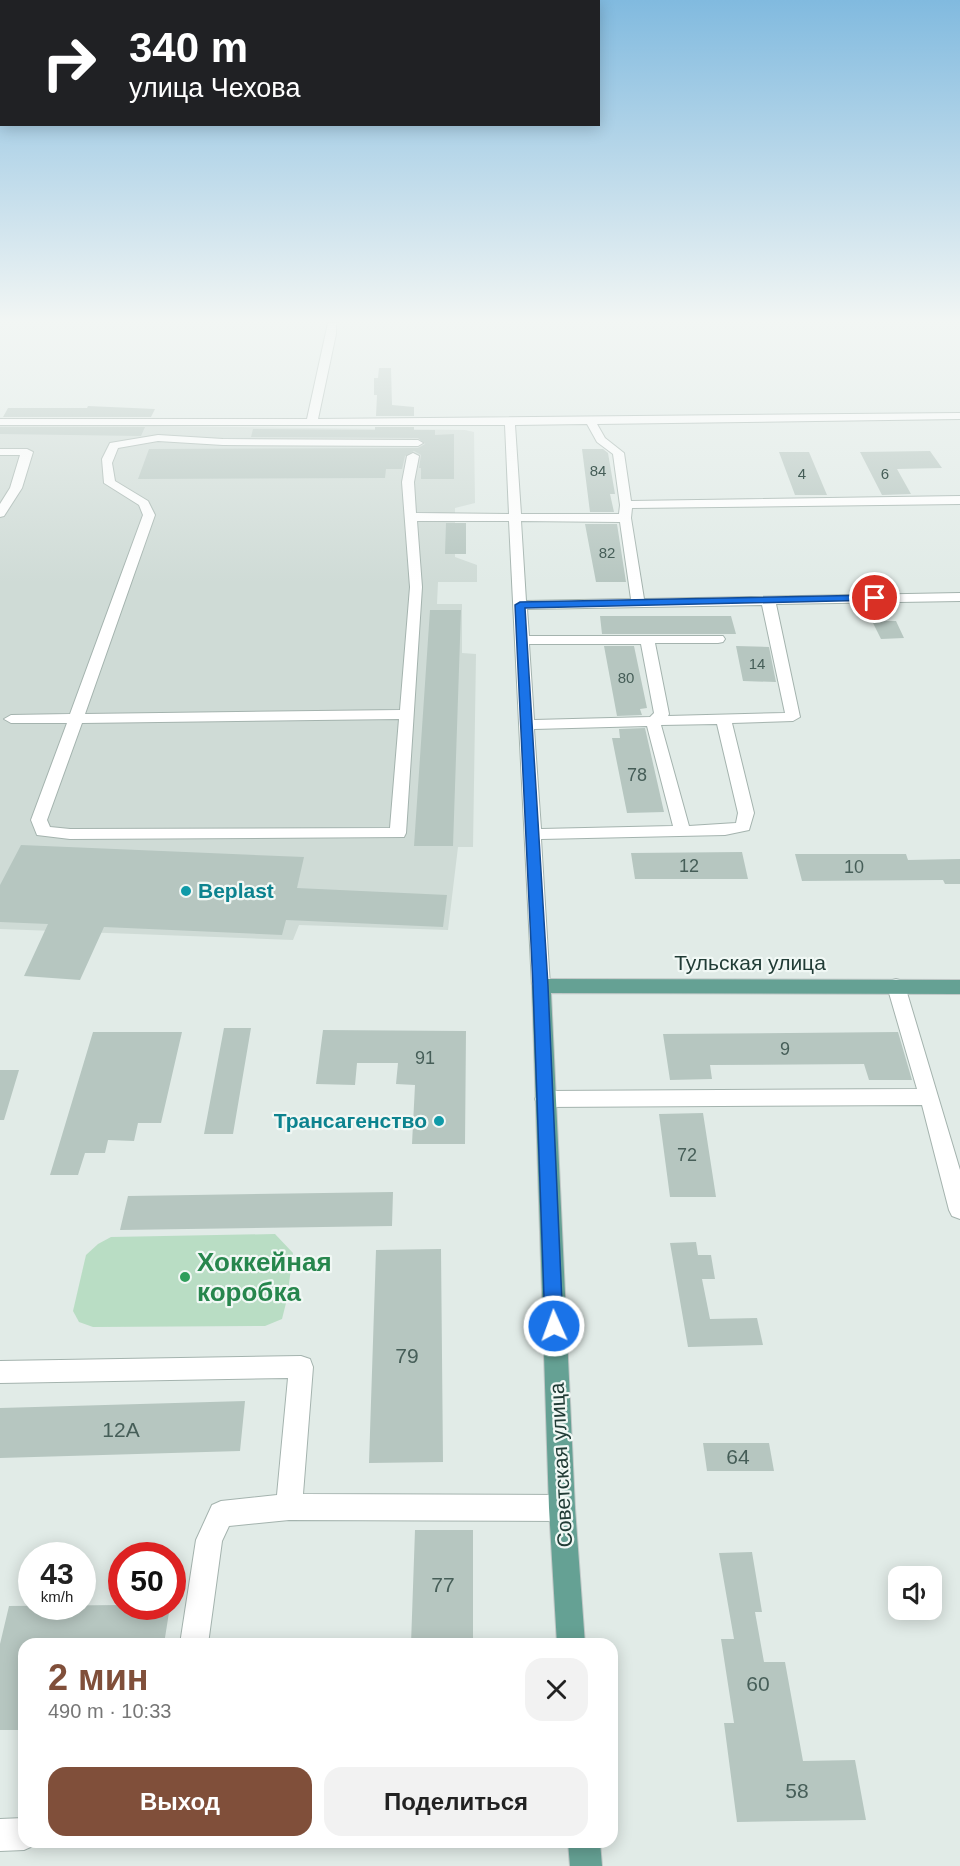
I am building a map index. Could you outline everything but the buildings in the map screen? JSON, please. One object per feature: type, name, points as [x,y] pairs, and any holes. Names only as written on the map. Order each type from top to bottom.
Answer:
[{"type":"main road","name":"Тульская улица","points":[[541,986],[960,987]]},
{"type":"main road","name":"Советская улица","points":[[541,986],[562,1508],[571,1638]]},
{"type":"main road","points":[[584,1848],[586,1866]]},
{"type":"street","points":[[312,420],[314,410]]},
{"type":"street","points":[[0,422],[312,420],[510,422],[960,416]]},
{"type":"street","points":[[590,421],[602,440],[618,453],[638,603]]},
{"type":"street","name":"Советская улица","points":[[510,422],[541,986]]},
{"type":"street","points":[[158,438],[415,449],[408,482],[410,517],[416,587],[398,833],[94,834],[43,831],[39,820],[149,515],[144,503],[110,483],[105,466],[109,451],[114,445],[158,438]]},
{"type":"street","points":[[0,452],[27,452],[16,488],[0,513]]},
{"type":"street","points":[[626,505],[960,500]]},
{"type":"street","points":[[410,517],[625,518]]},
{"type":"street","points":[[520,605],[960,597]]},
{"type":"street","points":[[527,725],[793,717],[768,600]]},
{"type":"street","points":[[522,640],[718,639]]},
{"type":"street","points":[[647,640],[662,714],[653,722]]},
{"type":"street","points":[[11,718],[406,714]]},
{"type":"street","points":[[532,834],[725,830],[743,826],[746,813],[724,720]]},
{"type":"street","points":[[653,722],[682,830]]},
{"type":"street","points":[[896,986],[930,1097],[960,1210]]},
{"type":"street","points":[[544,1099],[930,1097]]},
{"type":"street","points":[[0,1372],[301,1367],[290,1508]]},
{"type":"street","points":[[195,1638],[209,1540],[221,1514],[290,1508],[562,1508]]},
{"type":"street","points":[[0,1835],[18,1834]]},
{"type":"shaded area","name":"Beplast","points":[[0,426],[465,430],[474,432],[475,503],[455,508],[455,557],[477,565],[477,582],[438,582],[437,604],[462,604],[462,653],[476,654],[473,847],[458,847],[448,930],[299,925],[293,940],[0,929]]},
{"type":"green space","name":"Хоккейная коробка","points":[[275,1234],[293,1253],[282,1319],[265,1326],[93,1327],[79,1322],[73,1311],[86,1255],[98,1244],[111,1237]]},
{"type":"place","name":"Beplast","points":[[186,891]]},
{"type":"place","name":"Трансагенство","points":[[439,1121]]},
{"type":"place","name":"Хоккейная коробка","points":[[185,1277]]},
{"type":"route","points":[[554,1326],[541,986],[520,605],[875,598]]}]
